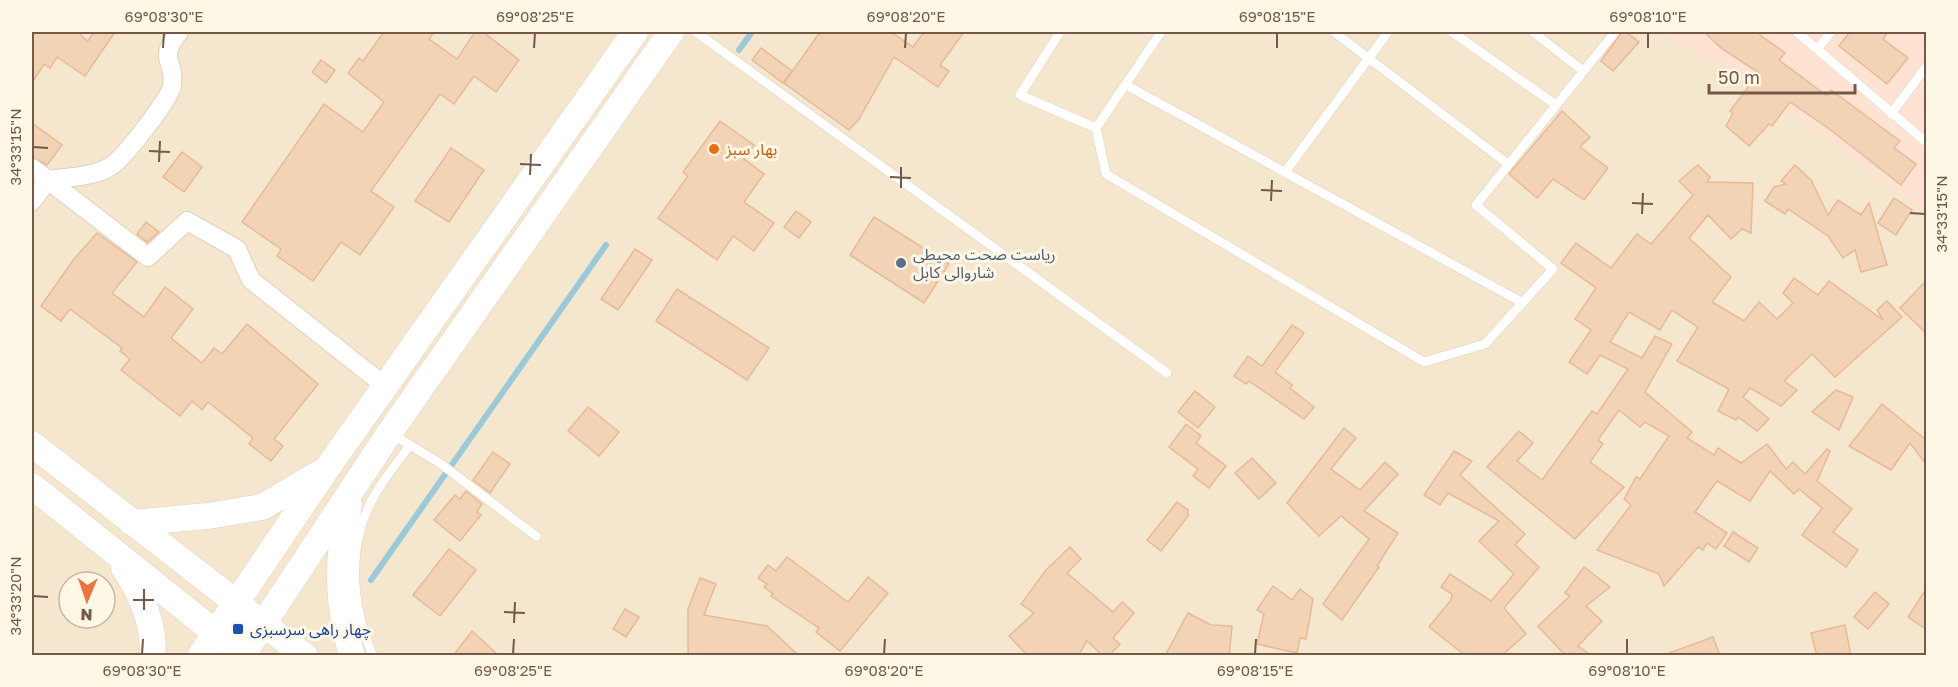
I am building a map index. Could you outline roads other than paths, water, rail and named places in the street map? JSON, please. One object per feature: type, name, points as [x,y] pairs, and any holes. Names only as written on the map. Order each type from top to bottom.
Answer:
[{"type":"main road","points":[[200,656],[326,470],[635,32]]},
{"type":"main road","points":[[32,486],[243,655],[353,489],[400,438],[671,32]]},
{"type":"main road","points":[[32,444],[305,656]]},
{"type":"main road","points":[[132,523],[208,516],[262,507],[326,470]]},
{"type":"main road","points":[[352,656],[338,589],[340,542],[353,489]]},
{"type":"main road","points":[[112,551],[140,591],[153,642],[153,656]]},
{"type":"street","points":[[32,201],[48,180],[97,172],[111,166],[132,144],[172,88],[172,72],[166,57],[167,48],[179,32]]},
{"type":"street","points":[[32,168],[148,257],[187,221],[237,249],[251,280],[385,386]]},
{"type":"lane","points":[[696,32],[1167,372]]},
{"type":"lane","points":[[1060,32],[1020,95],[1096,128]]},
{"type":"lane","points":[[1161,32],[1096,128],[1106,174],[1424,362],[1485,344],[1553,269],[1476,205],[1582,70],[1615,32]]},
{"type":"lane","points":[[1334,32],[1508,164]]},
{"type":"lane","points":[[1285,172],[1389,32]]},
{"type":"lane","points":[[1452,32],[1556,105]]},
{"type":"lane","points":[[1533,32],[1582,70]]},
{"type":"lane","points":[[1797,32],[1819,47],[1891,114],[1926,142]]},
{"type":"lane","points":[[1819,47],[1831,32]]},
{"type":"lane","points":[[1891,114],[1926,67]]},
{"type":"lane","points":[[1126,85],[1523,303]]},
{"type":"lane","points":[[373,656],[362,630],[353,583],[357,544],[372,499],[400,438],[441,464],[536,536]]},
{"type":"waterway","points":[[739,50],[752,32]]},
{"type":"waterway","points":[[371,580],[606,245]]},
{"type":"place","name":"بهار سبز","points":[[714,149]]},
{"type":"place","name":"ریاست صحت محیطی شاروالی کابل","points":[[901,263]]},
{"type":"place","name":"چهار راهی سرسبزی","points":[[238,629]]}]
